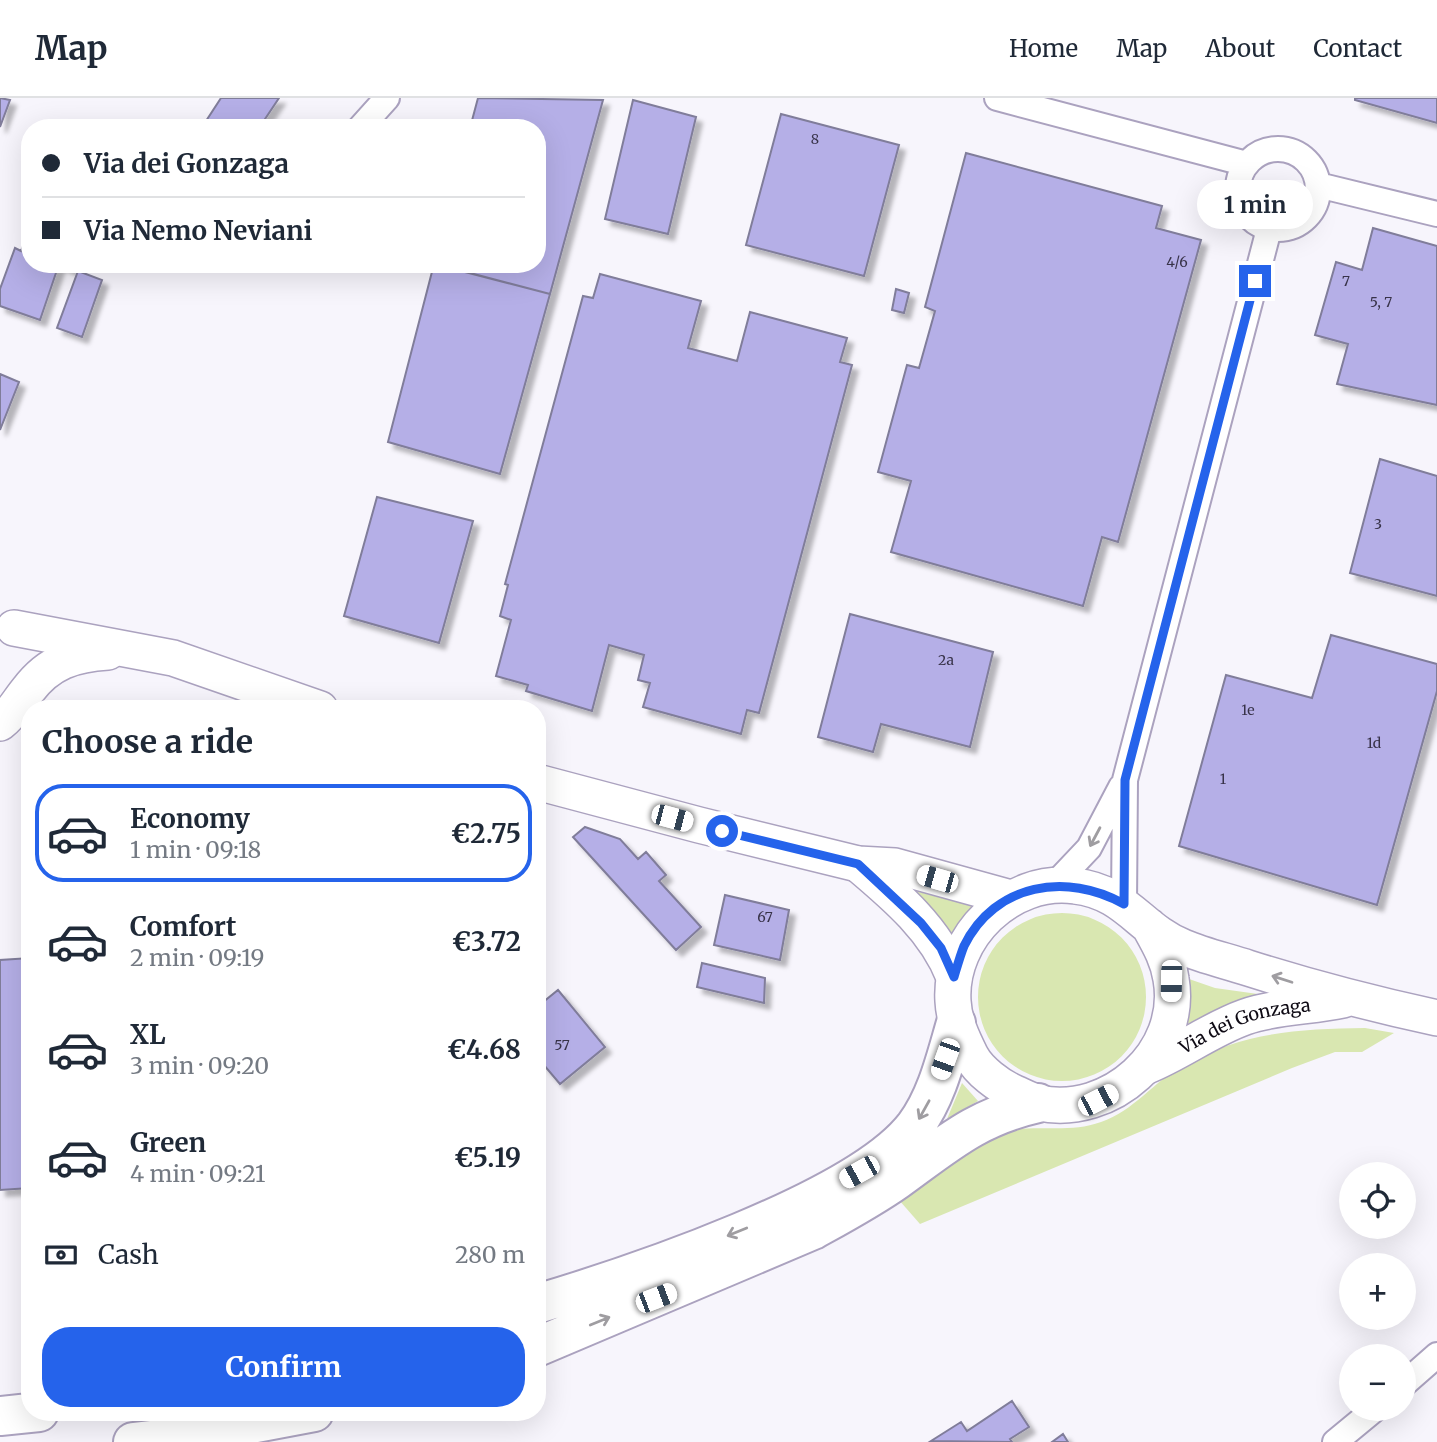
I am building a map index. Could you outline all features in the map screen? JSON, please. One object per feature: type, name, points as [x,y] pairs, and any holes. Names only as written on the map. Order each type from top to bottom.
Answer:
[{"type":"highway","points":[[546,1301],[746,1229],[822,1193],[880,1160],[915,1125],[932,1096],[956,1023]]},
{"type":"highway","points":[[546,1344],[813,1230],[855,1207],[961,1132],[1005,1111],[1038,1103]]},
{"type":"highway","points":[[0,1416],[21,1414]]},
{"type":"highway","points":[[133,1442],[193,1435],[267,1421]]},
{"type":"main road","points":[[7,622],[122,651],[173,658],[294,700]]},
{"type":"main road","points":[[7,622],[29,658],[26,691]]},
{"type":"main road","points":[[22,700],[26,691],[57,661],[87,653],[122,651]]},
{"type":"main road","points":[[0,723],[21,701]]},
{"type":"main road","name":"Via dei Gonzaga","points":[[546,784],[858,864],[895,866],[1012,898]]},
{"type":"main road","name":"Via dei Gonzaga","points":[[858,864],[921,923],[941,948],[954,977],[956,1023],[973,1059],[1001,1087],[1038,1103],[1068,1105],[1098,1100],[1124,1086],[1147,1066],[1163,1040],[1171,1011],[1171,981],[1164,952],[1136,915]]},
{"type":"main road","name":"Via dei Gonzaga","points":[[954,977],[965,946],[984,918],[1012,898],[1054,885],[1091,889],[1136,915],[1182,947],[1347,999],[1437,1018]]},
{"type":"main road","name":"Via dei Gonzaga","points":[[1147,1066],[1178,1053],[1211,1032],[1247,1016],[1347,999]]},
{"type":"street","points":[[368,119],[387,98]]},
{"type":"street","points":[[997,98],[1247,164]]},
{"type":"street","points":[[1283,149],[1307,161],[1318,185],[1318,198],[1305,220],[1282,230],[1269,229],[1246,215],[1240,203],[1240,176],[1247,164],[1257,155],[1283,149]]},
{"type":"street","points":[[1318,185],[1437,214]]},
{"type":"street","points":[[1054,885],[1089,848],[1125,780],[1269,229]]},
{"type":"street","points":[[1125,780],[1136,915]]},
{"type":"street","points":[[1416,1373],[1437,1355]]},
{"type":"street","points":[[1335,1442],[1360,1421]]},
{"type":"green space","points":[[900,887],[972,906],[951,936]]},
{"type":"green space","points":[[1062,913],[1094,920],[1109,927],[1121,938],[1132,950],[1139,965],[1146,997],[1139,1029],[1132,1044],[1121,1056],[1109,1067],[1094,1074],[1062,1081],[1030,1074],[1015,1067],[1003,1056],[992,1044],[985,1029],[978,997],[985,965],[992,950],[1003,938],[1015,927],[1030,920]]},
{"type":"green space","points":[[1189,979],[1215,988],[1265,995],[1221,1008],[1186,1025],[1190,1006]]},
{"type":"green space","points":[[1365,1028],[1394,1033],[1362,1052],[1335,1052],[1292,1068],[920,1224],[899,1200],[952,1159],[981,1141],[1011,1130],[1068,1128],[1101,1122],[1124,1111],[1184,1065],[1228,1045],[1294,1031]]},
{"type":"green space","points":[[962,1083],[978,1101],[947,1119]]},
{"type":"building","points":[[0,98],[10,100],[0,127]]},
{"type":"building","points":[[221,98],[279,98],[265,119],[207,119]]},
{"type":"building","points":[[478,98],[603,100],[550,294],[470,273],[546,273],[546,119],[472,119]]},
{"type":"building","points":[[1437,98],[1437,123],[1355,100]]},
{"type":"building","points":[[633,100],[696,117],[668,234],[605,219]]},
{"type":"building","points":[[781,114],[899,145],[864,276],[746,245]]},
{"type":"building","points":[[966,153],[1162,206],[1156,228],[1201,240],[1118,542],[1102,537],[1083,606],[891,552],[911,481],[878,472],[907,365],[919,368],[935,311],[925,307]]},
{"type":"building","points":[[1373,228],[1437,246],[1437,405],[1337,384],[1348,344],[1315,335],[1336,262],[1362,270]]},
{"type":"building","points":[[15,248],[21,251],[21,273],[56,273],[40,320],[0,306],[0,289]]},
{"type":"building","points":[[77,273],[102,280],[82,337],[57,328]]},
{"type":"building","points":[[432,273],[469,273],[550,294],[500,474],[388,442]]},
{"type":"building","points":[[600,274],[701,301],[688,348],[737,361],[750,312],[847,338],[840,362],[852,365],[759,713],[747,710],[741,734],[643,707],[650,683],[638,680],[644,655],[609,645],[592,711],[526,691],[528,685],[496,676],[511,620],[500,616],[508,585],[505,584],[583,296],[593,298]]},
{"type":"building","points":[[896,289],[909,293],[904,313],[892,310]]},
{"type":"building","points":[[0,374],[19,382],[0,430]]},
{"type":"building","points":[[1380,459],[1437,476],[1437,596],[1350,573]]},
{"type":"building","points":[[377,497],[473,521],[439,643],[344,616]]},
{"type":"building","points":[[850,614],[993,652],[970,747],[881,724],[873,752],[818,737]]},
{"type":"building","points":[[1331,635],[1437,664],[1437,691],[1377,905],[1179,846],[1226,675],[1312,698]]},
{"type":"building","points":[[585,827],[620,839],[638,859],[646,852],[666,875],[659,881],[701,927],[676,950],[573,837]]},
{"type":"building","points":[[725,895],[789,910],[780,960],[714,945]]},
{"type":"building","points":[[21,959],[21,1189],[0,1190],[0,960]]},
{"type":"building","points":[[702,963],[765,978],[764,1003],[697,987]]},
{"type":"building","points":[[558,990],[605,1047],[560,1084],[546,1068],[546,1000]]},
{"type":"building","points":[[1012,1401],[1029,1427],[1010,1439],[1012,1442],[931,1441],[961,1422],[967,1431]]},
{"type":"building","points":[[1063,1434],[1068,1442],[1052,1442]]},
{"type":"route","points":[[722,831],[858,864],[921,923],[941,948],[954,977],[965,946],[984,918],[1012,898],[1032,889],[1073,885],[1108,895],[1124,904],[1122,856],[1125,780],[1255,281]]}]
